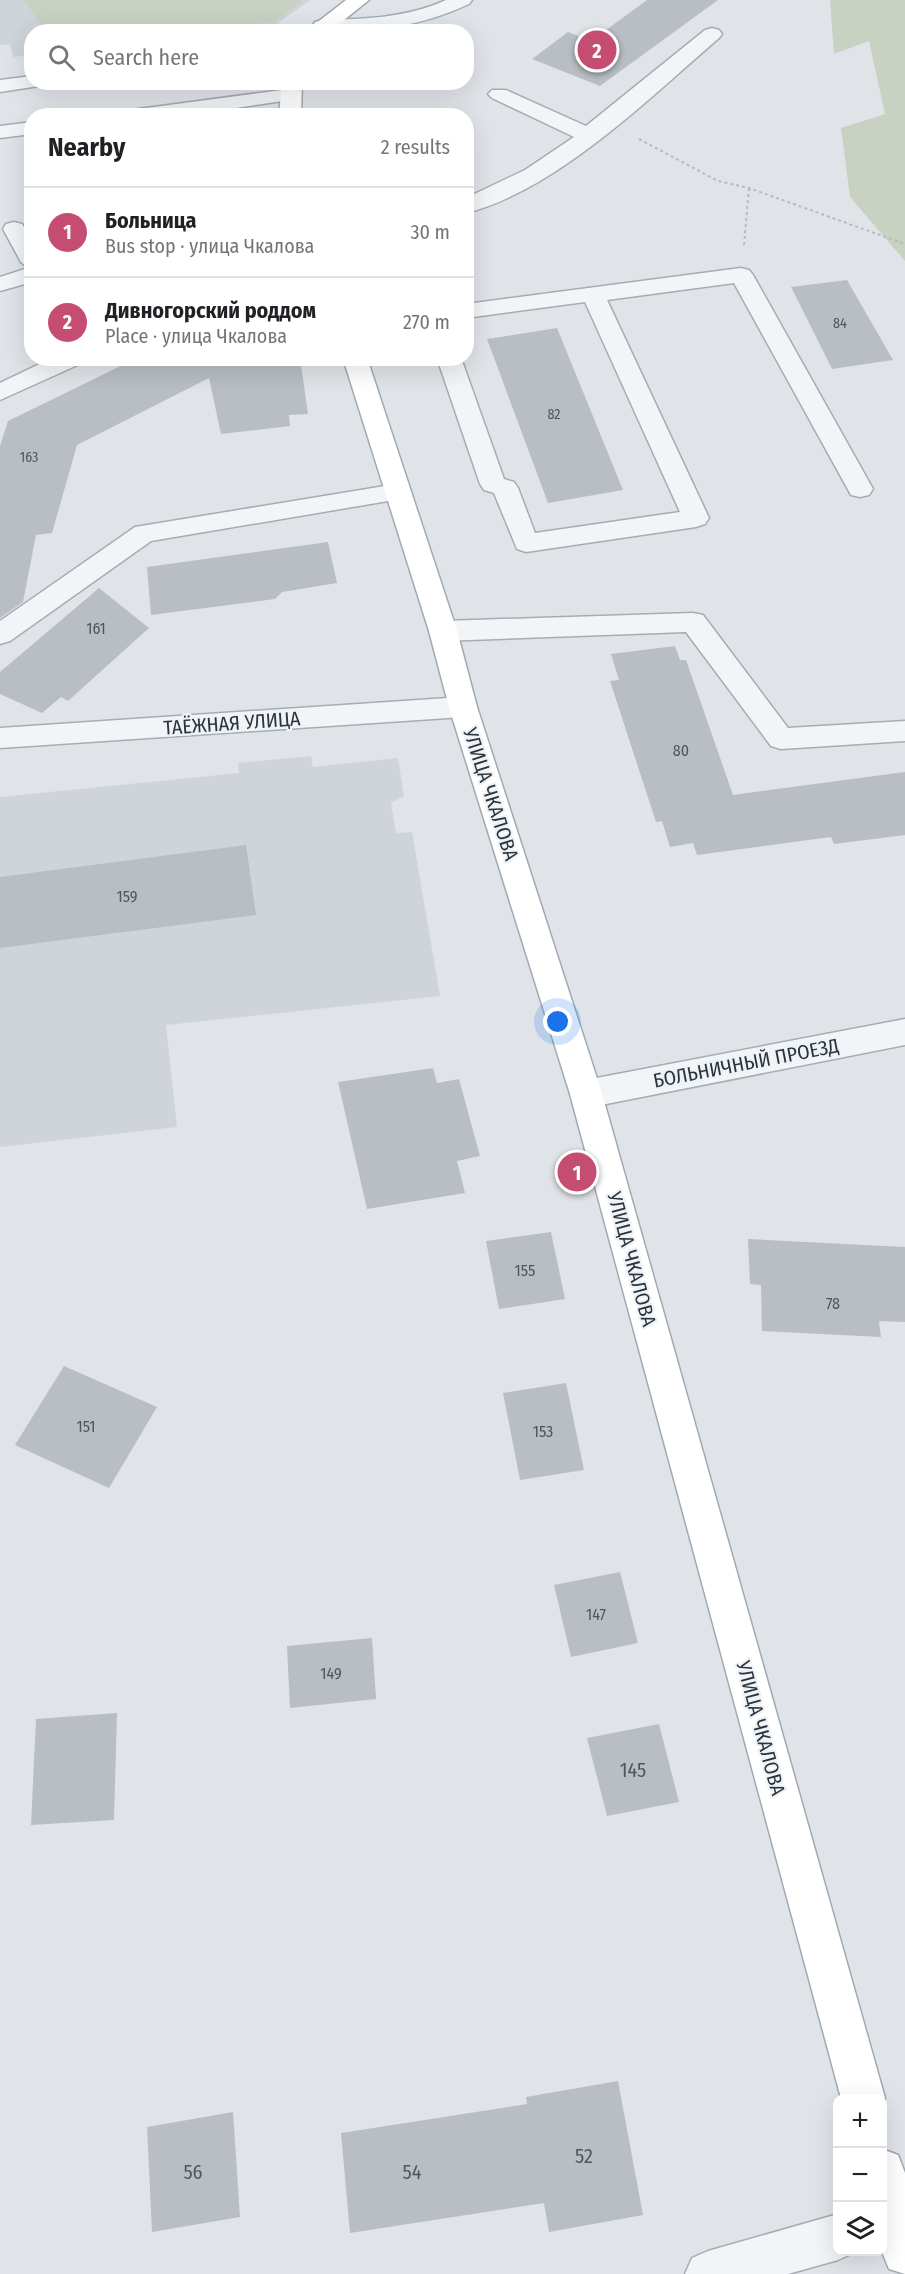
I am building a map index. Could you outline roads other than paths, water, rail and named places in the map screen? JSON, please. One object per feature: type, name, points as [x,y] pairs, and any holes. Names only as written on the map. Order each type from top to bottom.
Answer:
[{"type":"main road","points":[[326,24],[359,0]]},
{"type":"main road","name":"УЛИЦА ЧКАЛОВА","points":[[358,366],[443,631],[463,707],[586,1094],[862,2094]]},
{"type":"main road","points":[[887,2192],[898,2237]]},
{"type":"street","points":[[380,24],[411,20],[462,0]]},
{"type":"street","points":[[474,203],[521,183],[606,122],[712,34]]},
{"type":"street","points":[[0,86],[24,83]]},
{"type":"street","points":[[499,94],[588,135]]},
{"type":"street","points":[[202,108],[290,98]]},
{"type":"street","points":[[0,132],[24,129]]},
{"type":"street","points":[[14,229],[24,247]]},
{"type":"street","points":[[474,310],[741,275],[860,489]]},
{"type":"street","points":[[0,284],[24,276]]},
{"type":"street","points":[[452,366],[492,484],[505,488],[526,543],[696,518],[593,294]]},
{"type":"street","points":[[0,392],[57,366]]},
{"type":"street","points":[[0,634],[144,533],[397,492]]},
{"type":"street","points":[[443,631],[693,622],[781,740],[905,731]]},
{"type":"street","name":"ТАЁЖНАЯ УЛИЦА","points":[[0,738],[463,707]]},
{"type":"street","points":[[0,752],[31,736]]},
{"type":"street","name":"БОЛЬНИЧНЫЙ ПРОЕЗД","points":[[586,1094],[905,1032]]},
{"type":"street","points":[[708,2274],[833,2238]]},
{"type":"place","name":"Дивногорский роддом","points":[[597,50]]},
{"type":"place","name":"Больница","points":[[577,1172]]}]
